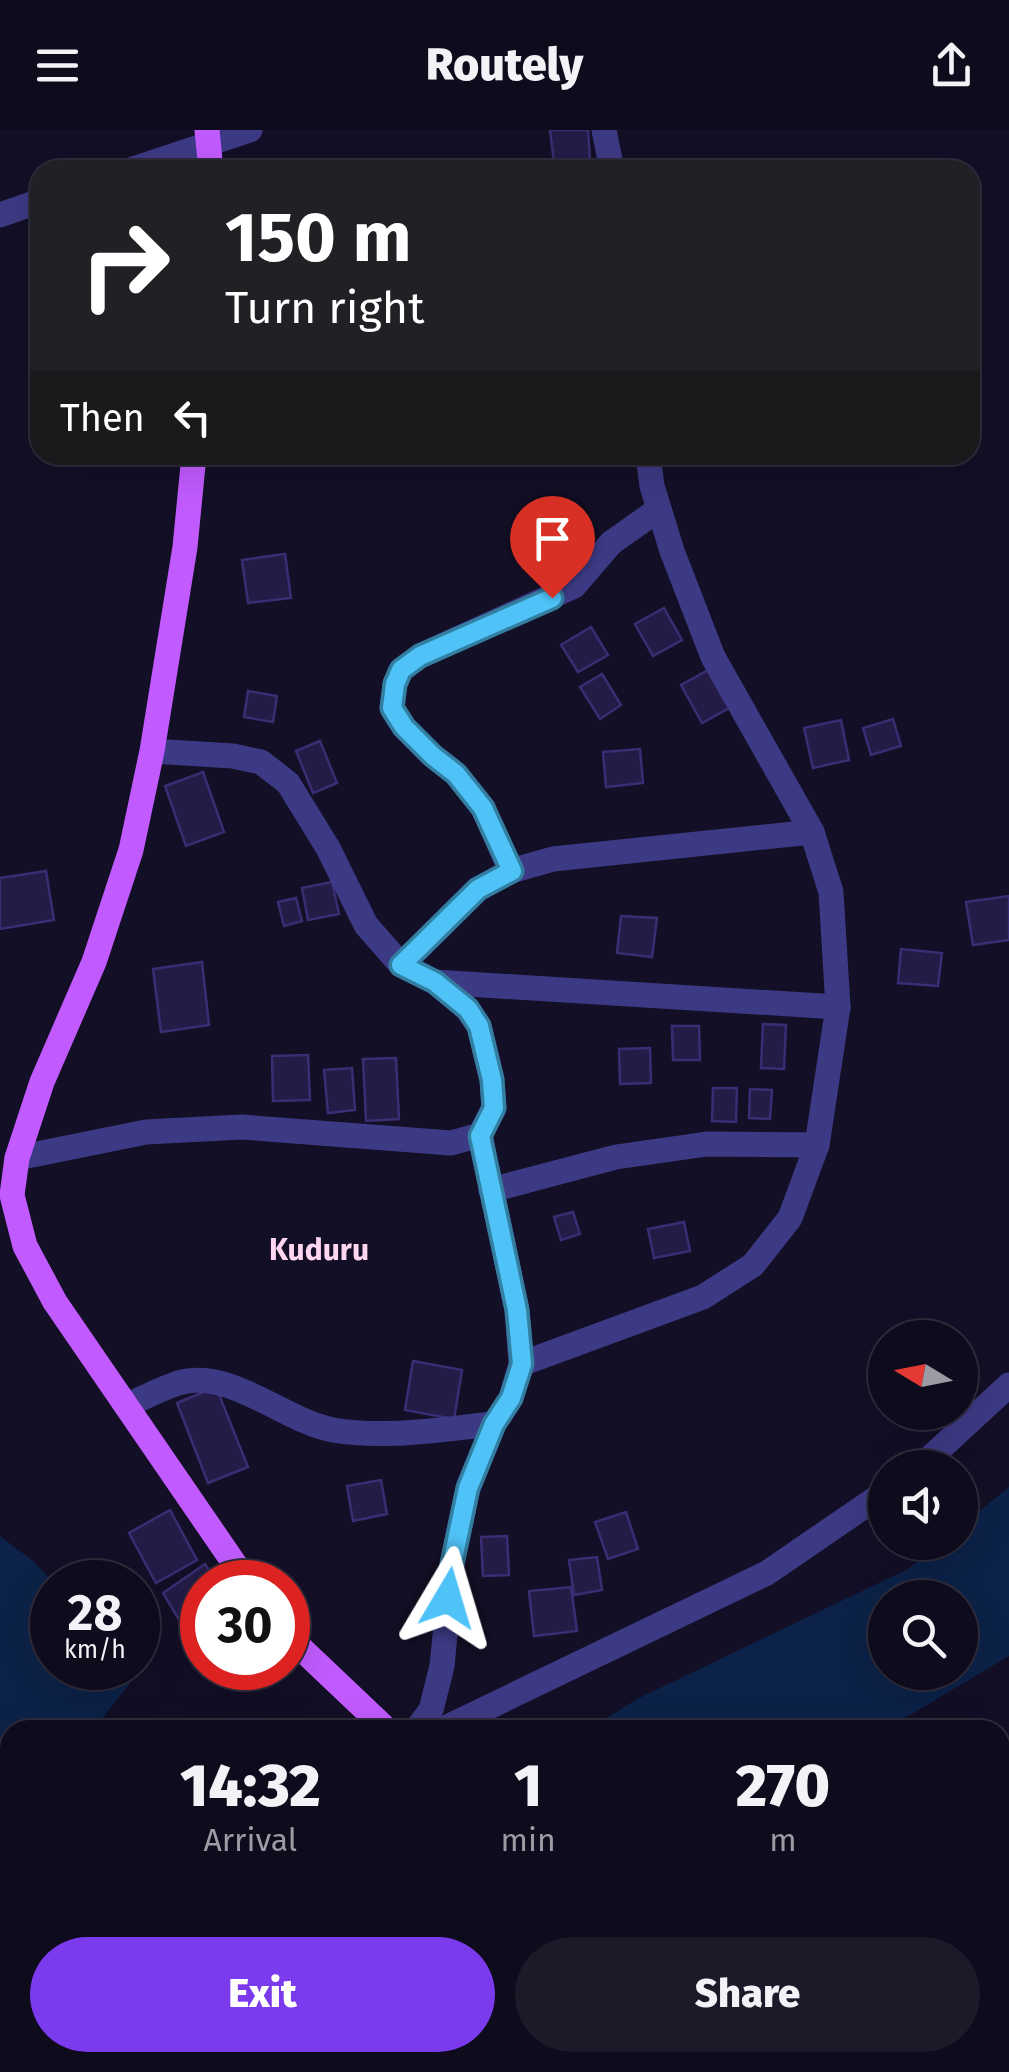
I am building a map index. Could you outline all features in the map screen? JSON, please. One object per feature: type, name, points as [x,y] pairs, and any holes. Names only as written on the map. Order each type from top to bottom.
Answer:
[{"type":"main road","points":[[193,465],[185,547],[152,751],[131,850],[94,962],[10,1164],[12,1195],[25,1246],[56,1302],[232,1560]]},
{"type":"main road","points":[[310,1657],[376,1720]]},
{"type":"street","points":[[153,160],[207,137],[250,130]]},
{"type":"street","points":[[604,130],[610,160]]},
{"type":"street","points":[[0,215],[30,204]]},
{"type":"street","points":[[522,1364],[703,1297],[753,1265],[790,1218],[816,1145],[838,1007],[831,892],[812,832],[713,657],[672,550],[649,465]]},
{"type":"street","points":[[512,871],[483,808],[456,774],[404,727],[392,708],[395,684],[401,670],[420,656],[574,586],[611,543],[659,509]]},
{"type":"street","points":[[152,751],[233,756],[262,762],[288,784],[328,848],[366,925],[401,965],[435,982],[468,1009],[479,1026],[492,1080],[494,1108],[480,1136],[517,1310],[522,1364],[511,1398],[494,1424],[468,1488],[452,1564],[442,1666],[431,1710],[424,1720]]},
{"type":"street","points":[[401,965],[478,889],[512,871],[554,859],[812,832]]},
{"type":"street","points":[[435,982],[838,1007]]},
{"type":"street","points":[[10,1164],[146,1132],[242,1127],[451,1143],[480,1136]]},
{"type":"street","points":[[492,1190],[616,1157],[707,1144],[816,1145]]},
{"type":"street","points":[[126,1406],[179,1382],[197,1380],[244,1392],[294,1418],[332,1430],[419,1432],[494,1424]]},
{"type":"street","points":[[939,1450],[1009,1385]]},
{"type":"street","points":[[461,1720],[766,1573],[868,1504]]},
{"type":"water","points":[[1009,1487],[1009,1656],[978,1674],[978,1580],[885,1580],[919,1560],[978,1560],[978,1512]]},
{"type":"water","points":[[0,1536],[32,1560],[30,1690],[125,1690],[101,1720],[0,1720]]},
{"type":"water","points":[[868,1588],[868,1690],[952,1690],[902,1720],[604,1720],[637,1699]]},
{"type":"building","points":[[550,130],[588,130],[590,160],[554,160]]},
{"type":"building","points":[[285,554],[291,598],[248,603],[242,560]]},
{"type":"building","points":[[664,608],[682,640],[653,656],[635,624]]},
{"type":"building","points":[[591,627],[608,655],[578,672],[561,645]]},
{"type":"building","points":[[710,669],[731,707],[702,723],[681,685]]},
{"type":"building","points":[[602,674],[621,705],[600,719],[580,687]]},
{"type":"building","points":[[248,691],[277,696],[273,722],[244,717]]},
{"type":"building","points":[[893,719],[901,746],[871,755],[863,728]]},
{"type":"building","points":[[841,720],[849,760],[813,768],[804,728]]},
{"type":"building","points":[[320,741],[337,783],[313,793],[296,751]]},
{"type":"building","points":[[640,749],[643,783],[606,787],[603,752]]},
{"type":"building","points":[[203,772],[224,832],[186,846],[165,786]]},
{"type":"building","points":[[46,871],[54,920],[0,929],[0,878]]},
{"type":"building","points":[[332,882],[339,914],[308,920],[302,888]]},
{"type":"building","points":[[1009,896],[1009,940],[973,945],[966,902]]},
{"type":"building","points":[[296,898],[302,921],[284,926],[278,902]]},
{"type":"building","points":[[621,916],[657,918],[652,957],[617,953]]},
{"type":"building","points":[[901,949],[942,953],[938,986],[898,983]]},
{"type":"building","points":[[202,962],[209,1025],[161,1032],[153,969]]},
{"type":"building","points":[[763,1024],[786,1025],[784,1069],[761,1068]]},
{"type":"building","points":[[672,1026],[699,1026],[700,1060],[673,1060]]},
{"type":"building","points":[[650,1048],[651,1083],[620,1084],[619,1049]]},
{"type":"building","points":[[308,1055],[310,1100],[273,1101],[272,1056]]},
{"type":"building","points":[[396,1058],[399,1119],[366,1121],[363,1059]]},
{"type":"building","points":[[352,1068],[355,1110],[328,1113],[324,1070]]},
{"type":"building","points":[[713,1088],[737,1088],[736,1122],[712,1121]]},
{"type":"building","points":[[750,1089],[772,1090],[770,1119],[749,1118]]},
{"type":"building","points":[[573,1212],[580,1234],[561,1240],[554,1217]]},
{"type":"building","points":[[684,1222],[690,1251],[654,1258],[648,1229]]},
{"type":"building","points":[[413,1361],[462,1370],[454,1419],[405,1410]]},
{"type":"building","points":[[216,1387],[248,1467],[208,1483],[177,1403]]},
{"type":"building","points":[[381,1480],[387,1514],[353,1521],[347,1486]]},
{"type":"building","points":[[170,1510],[197,1560],[180,1560],[180,1570],[160,1581],[160,1560],[144,1560],[129,1533]]},
{"type":"building","points":[[626,1512],[638,1549],[608,1559],[595,1522]]},
{"type":"building","points":[[507,1536],[509,1575],[483,1576],[481,1537]]},
{"type":"building","points":[[597,1557],[602,1590],[574,1595],[569,1560]]},
{"type":"building","points":[[180,1581],[180,1621],[163,1593]]},
{"type":"building","points":[[571,1587],[577,1631],[534,1636],[529,1591]]},
{"type":"district","name":"Kuduru","points":[[319,1250]]},
{"type":"route","points":[[448,1598],[468,1488],[494,1424],[511,1398],[522,1364],[517,1310],[480,1136],[494,1108],[492,1080],[479,1026],[468,1009],[435,982],[401,965],[478,889],[512,871],[483,808],[456,774],[404,727],[392,708],[401,670],[420,656],[552,598]]}]
